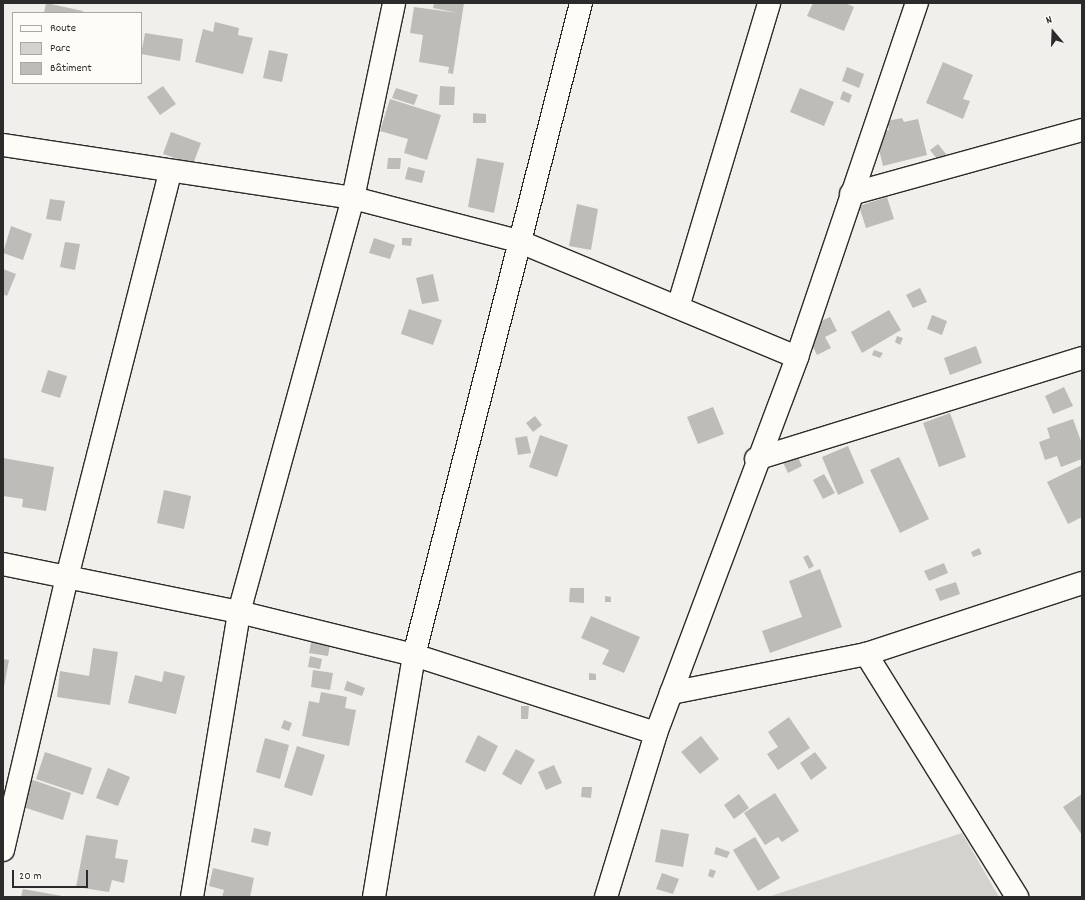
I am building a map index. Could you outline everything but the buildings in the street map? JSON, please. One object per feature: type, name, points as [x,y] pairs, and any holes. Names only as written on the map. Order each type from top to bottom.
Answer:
[{"type":"street","points":[[192,897],[239,612],[353,198],[394,3]]},
{"type":"street","points":[[374,897],[414,654],[518,241],[582,3]]},
{"type":"street","points":[[678,307],[769,3]]},
{"type":"street","points":[[606,897],[656,733],[756,459],[797,357],[917,3]]},
{"type":"street","points":[[851,194],[1082,130]]},
{"type":"street","points":[[3,145],[170,173],[353,198],[518,241],[797,357]]},
{"type":"street","points":[[3,850],[67,577],[170,173]]},
{"type":"street","points":[[756,459],[1082,358]]},
{"type":"street","points":[[3,564],[239,612],[414,654],[656,733]]},
{"type":"street","points":[[671,693],[866,654],[1082,584]]},
{"type":"street","points":[[866,654],[1017,897]]},
{"type":"green space","points":[[962,833],[999,897],[768,897]]}]
